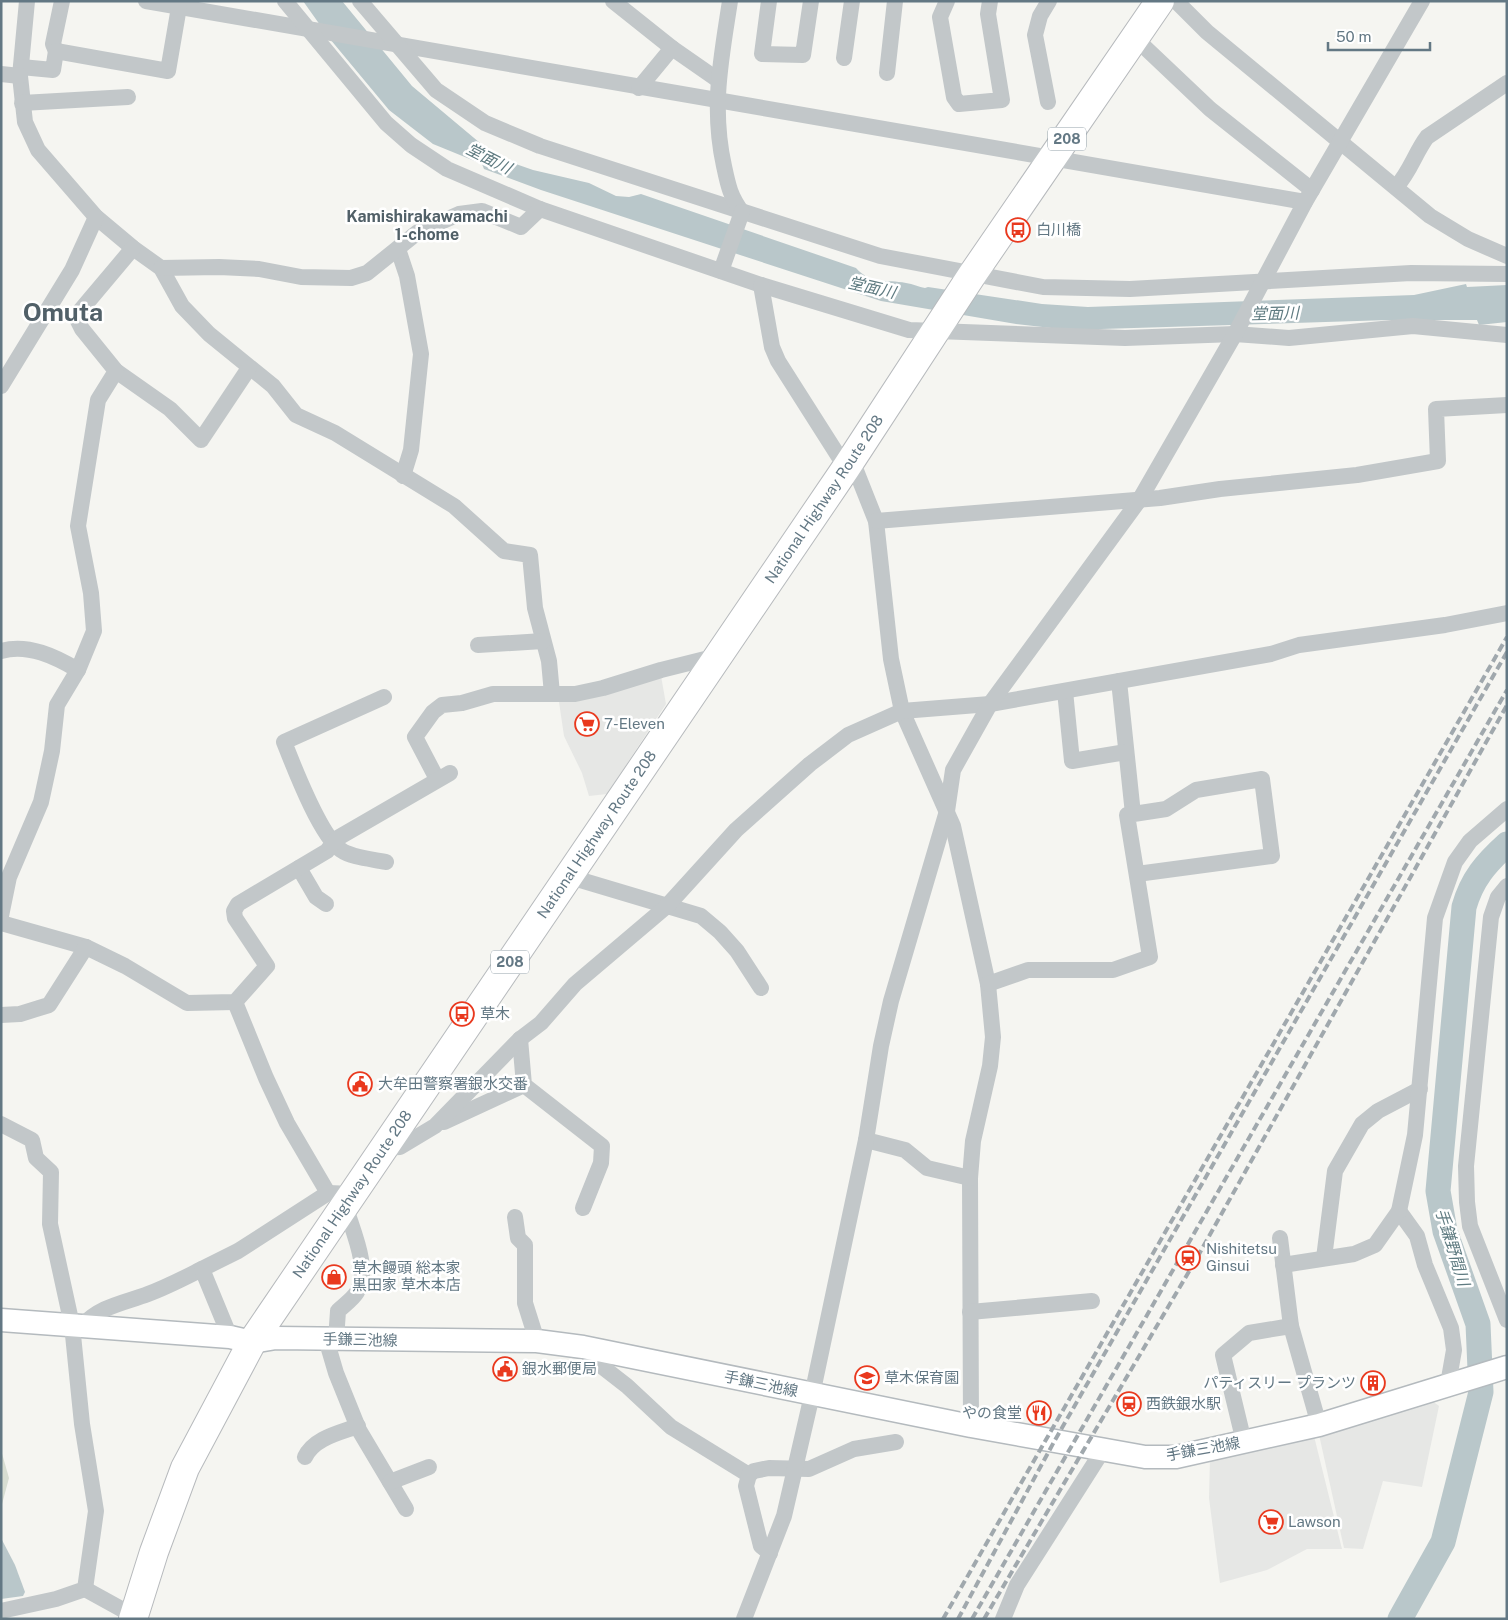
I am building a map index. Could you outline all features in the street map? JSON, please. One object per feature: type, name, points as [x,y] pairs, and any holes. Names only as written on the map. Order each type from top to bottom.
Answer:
[{"type":"highway","name":"National Highway Route 208","points":[[133,1617],[154,1552],[185,1468],[241,1339],[342,1197],[382,1148],[439,1067],[848,463],[972,275],[1054,159],[1160,1]]},
{"type":"main road","name":"手鎌三池線","points":[[1,1320],[241,1339],[537,1341],[596,1350],[971,1426],[1145,1457],[1176,1457],[1319,1425],[1507,1367]]},
{"type":"street","points":[[26,1],[20,71],[22,103],[27,128],[38,150],[96,217],[133,248],[161,268],[182,306],[209,334],[248,368],[273,386],[296,415],[335,433],[454,506],[504,551],[530,555],[535,608],[549,661],[552,694]]},
{"type":"street","points":[[1,74],[20,71],[53,70],[56,51],[53,44],[62,1]]},
{"type":"street","points":[[146,1],[717,102],[1054,159],[1309,196]]},
{"type":"street","points":[[285,1],[314,31],[375,111],[411,145],[447,169],[540,209],[761,285],[909,330],[1125,338],[1236,334],[1289,338],[1413,326],[1507,335]]},
{"type":"street","points":[[360,1],[393,45],[436,90],[485,123],[540,146],[880,256],[1043,287],[1130,289],[1411,273],[1507,274]]},
{"type":"street","points":[[613,1],[672,48],[718,80]]},
{"type":"street","points":[[730,1],[718,80],[718,136],[731,198],[742,212]]},
{"type":"street","points":[[770,1],[762,54],[803,56],[810,1]]},
{"type":"street","points":[[844,58],[852,1]]},
{"type":"street","points":[[887,73],[895,1]]},
{"type":"street","points":[[947,1],[940,17],[954,97],[959,104],[1002,100],[988,14],[990,1]]},
{"type":"street","points":[[1048,102],[1036,35],[1040,16],[1049,1]]},
{"type":"street","points":[[1176,1],[1207,32],[1430,216],[1468,239],[1507,256]]},
{"type":"street","points":[[744,1619],[784,1516],[796,1468],[866,1140],[881,1046],[891,1001],[947,811],[953,770],[990,704],[1140,499],[1236,334],[1261,283],[1309,196],[1422,1]]},
{"type":"street","points":[[56,51],[168,72],[179,7]]},
{"type":"street","points":[[1135,38],[1210,109],[1309,196]]},
{"type":"street","points":[[640,88],[672,48]]},
{"type":"street","points":[[1396,187],[1407,174],[1417,149],[1427,136],[1507,83]]},
{"type":"street","points":[[22,103],[128,96]]},
{"type":"street","points":[[161,268],[219,267],[260,269],[301,277],[351,278],[367,273],[418,232],[459,214],[482,211],[521,227],[540,209]]},
{"type":"street","points":[[721,271],[742,212]]},
{"type":"street","points":[[1,386],[72,270],[96,217]]},
{"type":"street","points":[[133,248],[80,311],[78,321],[82,329],[116,371],[170,409],[201,440],[248,368]]},
{"type":"street","points":[[398,249],[407,276],[421,354],[411,450],[404,476]]},
{"type":"street","points":[[761,285],[770,338],[778,361],[848,463],[876,521],[891,659],[902,711],[953,826],[988,984],[993,1037],[990,1066],[973,1141],[970,1178],[971,1426]]},
{"type":"street","points":[[1,916],[9,877],[41,802],[52,751],[57,705],[78,670],[94,631],[91,593],[78,526],[98,400],[116,371]]},
{"type":"street","points":[[876,521],[1140,499],[1357,475],[1438,461],[1436,409],[1507,405]]},
{"type":"street","points":[[435,1126],[520,1039],[541,1023],[575,984],[667,906],[736,830],[810,764],[848,735],[902,711],[990,704],[1271,654],[1299,645],[1445,625],[1507,613]]},
{"type":"street","points":[[478,645],[543,641]]},
{"type":"street","points":[[1,651],[30,650],[58,659],[78,670]]},
{"type":"street","points":[[1,923],[86,947],[125,966],[187,1003],[235,1002],[267,966],[235,918],[234,911],[238,904],[327,851],[333,843],[443,776],[415,737],[433,712],[442,705],[462,703],[493,694],[575,694],[718,656]]},
{"type":"street","points":[[1119,681],[1133,814]]},
{"type":"street","points":[[1065,691],[1072,761],[1126,752]]},
{"type":"street","points":[[384,697],[284,742],[306,796],[333,843],[342,851],[386,862]]},
{"type":"street","points":[[988,984],[1028,970],[1113,970],[1150,957],[1127,815],[1166,808],[1196,790],[1262,780],[1272,856],[1137,874]]},
{"type":"street","points":[[1283,1265],[1354,1254],[1375,1245],[1400,1211],[1409,1172],[1420,1090],[1435,918],[1455,862],[1470,841],[1507,809]]},
{"type":"street","points":[[299,868],[316,896],[326,904]]},
{"type":"street","points":[[567,876],[701,916],[720,932],[761,988]]},
{"type":"street","points":[[1507,886],[1498,897],[1491,917],[1466,1166],[1470,1226],[1507,1320]]},
{"type":"street","points":[[1,1015],[20,1014],[50,1005],[86,947]]},
{"type":"street","points":[[235,1002],[266,1078],[287,1123],[342,1197],[362,1265],[361,1280],[357,1293],[338,1311],[331,1340],[336,1373],[358,1426],[406,1508]]},
{"type":"street","points":[[520,1039],[524,1085],[602,1146],[600,1163],[583,1208]]},
{"type":"street","points":[[382,1148],[400,1147],[435,1126],[524,1085]]},
{"type":"street","points":[[1324,1258],[1335,1170],[1362,1124],[1378,1111],[1420,1090]]},
{"type":"street","points":[[1,1124],[32,1140],[36,1158],[51,1172],[50,1224],[77,1325],[82,1424],[96,1511],[85,1589]]},
{"type":"street","points":[[866,1140],[905,1150],[927,1168],[970,1178]]},
{"type":"street","points":[[77,1325],[114,1304],[148,1294],[202,1269],[342,1197]]},
{"type":"street","points":[[1400,1211],[1417,1236],[1425,1265],[1451,1328],[1454,1350],[1448,1384]]},
{"type":"street","points":[[515,1217],[518,1238],[525,1245],[525,1303],[537,1341]]},
{"type":"street","points":[[1280,1238],[1291,1326],[1319,1425]]},
{"type":"street","points":[[202,1269],[241,1339]]},
{"type":"street","points":[[970,1312],[1092,1301]]},
{"type":"street","points":[[1244,1442],[1223,1356],[1249,1333],[1291,1326]]},
{"type":"street","points":[[596,1350],[600,1365],[627,1386],[671,1426],[748,1475]]},
{"type":"street","points":[[305,1457],[309,1448],[320,1441],[358,1426]]},
{"type":"street","points":[[770,1553],[760,1546],[746,1486],[748,1475],[754,1471],[769,1468],[810,1469],[854,1449],[896,1442]]},
{"type":"street","points":[[1002,1619],[1017,1585],[1102,1450]]},
{"type":"street","points":[[390,1482],[429,1466]]},
{"type":"street","points":[[1,1611],[48,1601],[85,1589],[133,1617]]},
{"type":"shaded area","points":[[661,676],[666,704],[607,794],[589,796],[582,773],[564,736],[559,702],[578,700]]},
{"type":"shaded area","points":[[1428,1398],[1439,1406],[1422,1487],[1383,1481],[1363,1549],[1344,1548],[1318,1430]]},
{"type":"shaded area","points":[[1313,1432],[1342,1549],[1307,1549],[1267,1570],[1220,1583],[1209,1498],[1210,1458]]},
{"type":"shaded area","points":[[1,1450],[9,1478],[1,1508]]},
{"type":"water","name":"堂面川","points":[[303,1],[342,1],[412,86],[486,148],[513,163],[533,170],[589,183],[616,196],[629,197],[641,194],[856,268],[867,277],[873,279],[1042,304],[1088,307],[1414,295],[1466,284],[1467,287],[1507,285],[1507,322],[1479,325],[1477,320],[1389,320],[1069,330],[1016,324],[881,301],[541,190],[484,169],[482,164],[433,144],[389,110],[330,39]]},
{"type":"water","points":[[1,1538],[15,1565],[25,1592],[23,1596],[1,1599]]},
{"type":"waterway","name":"手鎌野間川","points":[[1400,1619],[1443,1542],[1481,1392],[1478,1324],[1445,1231],[1438,1191],[1464,907],[1471,888],[1481,872],[1507,844]]},
{"type":"railway","points":[[943,1619],[1507,637]]},
{"type":"railway","points":[[958,1619],[1055,1440],[1507,652]]},
{"type":"railway","points":[[972,1619],[1507,690]]},
{"type":"railway","points":[[984,1619],[1194,1263],[1507,705]]},
{"type":"place","name":"白川橋","points":[[1018,230]]},
{"type":"place","name":"7-Eleven","points":[[587,724]]},
{"type":"place","name":"草木","points":[[462,1014]]},
{"type":"place","name":"大牟田警察署銀水交番","points":[[360,1084]]},
{"type":"place","name":"Nishitetsu Ginsui","points":[[1188,1258]]},
{"type":"place","name":"草木饅頭 総本家 黒田家 草木本店","points":[[334,1277]]},
{"type":"place","name":"銀水郵便局","points":[[505,1369]]},
{"type":"place","name":"草木保育園","points":[[867,1378]]},
{"type":"place","name":"パティスリー プランツ","points":[[1373,1383]]},
{"type":"place","name":"西鉄銀水駅","points":[[1129,1404]]},
{"type":"place","name":"やの食堂","points":[[1039,1413]]},
{"type":"place","name":"Lawson","points":[[1271,1522]]},
{"type":"district","name":"Kamishirakawamachi 1-chome","points":[[427,225]]},
{"type":"district","name":"Omuta","points":[[63,312]]}]
